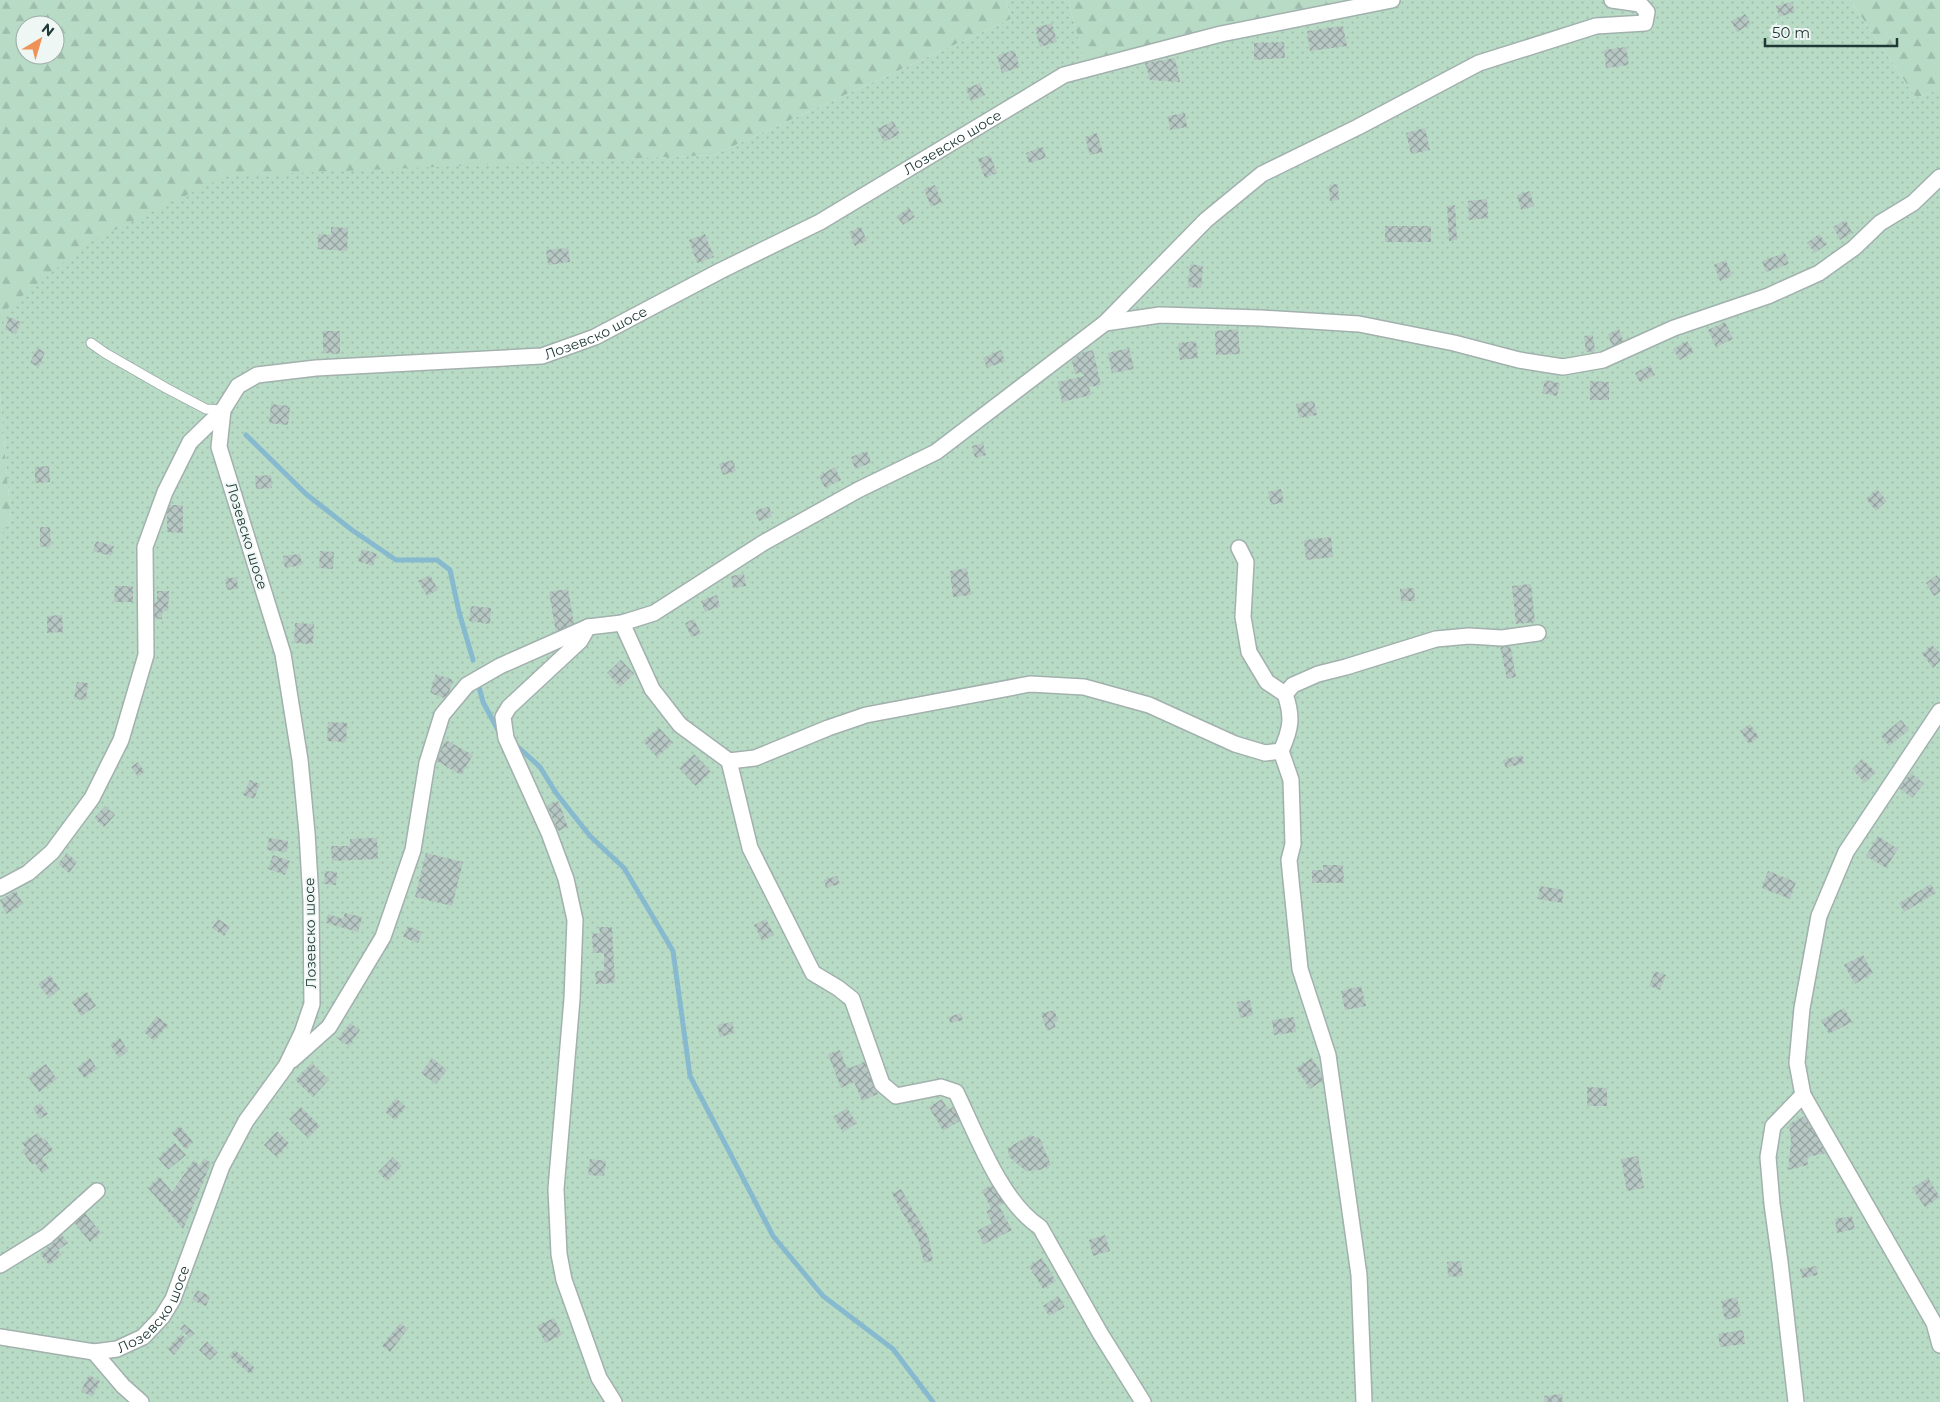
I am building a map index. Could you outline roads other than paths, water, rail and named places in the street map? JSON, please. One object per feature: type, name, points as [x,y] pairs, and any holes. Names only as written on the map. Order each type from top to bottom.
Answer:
[{"type":"street","name":"Лозевско шосе","points":[[0,1337],[94,1352],[117,1349],[143,1337],[162,1317],[173,1300],[222,1166],[246,1121],[286,1066],[302,1033],[312,1004],[311,900],[300,760],[283,654],[219,448],[223,410],[238,386],[257,374],[316,368],[542,356],[596,337],[720,271],[820,222],[1064,75],[1221,34],[1392,0]]},
{"type":"street","points":[[286,1066],[329,1027],[383,937],[413,850],[427,763],[442,714],[467,685],[500,666],[588,627],[622,623],[654,613],[762,543],[858,490],[936,452],[1105,323],[1206,220],[1262,174],[1358,128],[1479,63],[1596,26],[1645,23],[1647,12],[1640,4],[1612,0]]},
{"type":"street","points":[[1105,323],[1160,315],[1261,318],[1359,324],[1519,360],[1563,367],[1603,360],[1674,328],[1768,296],[1819,273],[1854,248],[1880,223],[1913,203],[1940,177]]},
{"type":"street","points":[[0,888],[28,873],[52,852],[92,798],[122,740],[146,655],[145,547],[166,492],[190,442],[223,410]]},
{"type":"street","points":[[1240,548],[1246,562],[1243,617],[1249,652],[1267,682],[1284,694],[1290,710],[1288,736],[1281,751],[1291,780],[1293,844],[1289,860],[1300,969],[1328,1055],[1359,1274],[1364,1402]]},
{"type":"street","points":[[622,623],[652,689],[680,725],[729,761],[750,848],[813,973],[852,999],[882,1084],[896,1096],[941,1087],[956,1092],[996,1176],[1028,1219],[1040,1227],[1100,1332],[1143,1402]]},
{"type":"street","points":[[588,627],[580,641],[509,707],[502,717],[506,738],[549,833],[566,879],[574,920],[572,999],[556,1189],[559,1254],[564,1280],[599,1378],[614,1402]]},
{"type":"street","points":[[1284,694],[1293,685],[1318,674],[1436,639],[1469,636],[1502,638],[1538,633]]},
{"type":"street","points":[[729,761],[755,758],[828,728],[866,715],[1030,684],[1084,686],[1149,704],[1234,744],[1265,753],[1281,751]]},
{"type":"street","points":[[1940,711],[1846,852],[1819,916],[1802,1008],[1798,1063],[1803,1096],[1934,1323],[1940,1345]]},
{"type":"street","points":[[1796,1402],[1768,1156],[1773,1126],[1803,1096]]},
{"type":"street","points":[[0,1265],[47,1236],[97,1191]]},
{"type":"street","points":[[94,1352],[123,1386],[141,1402]]},
{"type":"lane","points":[[91,343],[104,353],[206,409],[223,410]]},
{"type":"waterway","points":[[246,435],[306,494],[352,530],[396,560],[437,560],[450,570],[459,612],[473,660]]},
{"type":"waterway","points":[[479,687],[483,702],[499,732]]},
{"type":"waterway","points":[[517,746],[540,767],[556,793],[590,836],[624,868],[673,951],[690,1076],[773,1236],[823,1296],[893,1349],[933,1402]]}]
